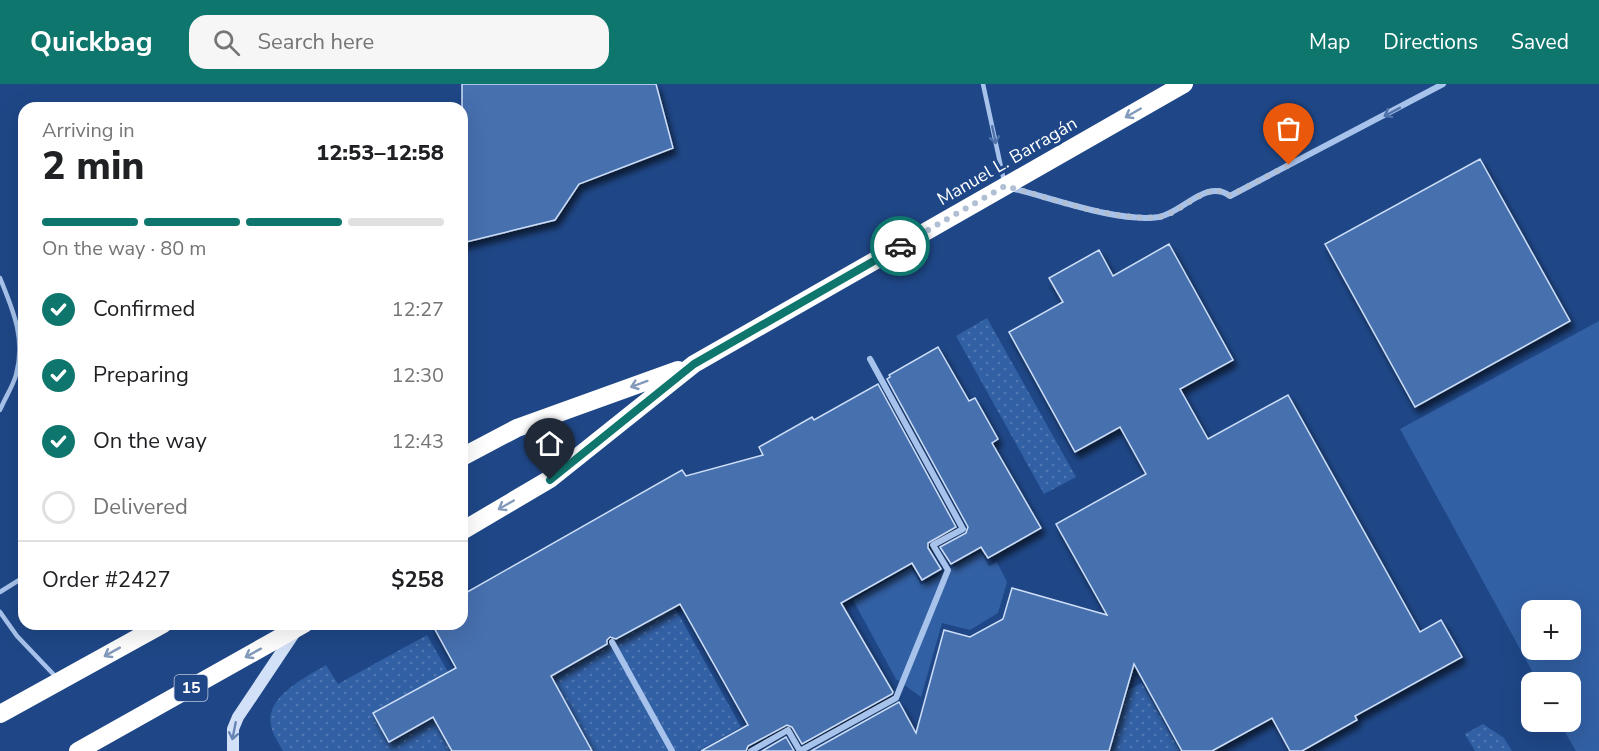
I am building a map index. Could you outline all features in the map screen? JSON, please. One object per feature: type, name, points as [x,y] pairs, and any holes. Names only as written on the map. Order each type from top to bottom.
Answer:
[{"type":"highway","name":"Manuel L. Barragán","points":[[468,528],[550,480],[694,364],[1184,84]]},
{"type":"highway","name":"Manuel L. Barragán","points":[[468,454],[517,428],[694,364]]},
{"type":"highway","points":[[0,714],[152,630]]},
{"type":"highway","name":"15","points":[[78,751],[294,630]]},
{"type":"street","points":[[1005,186],[1124,217],[1159,217],[1210,191],[1221,191],[1230,196],[1443,84]]},
{"type":"street","points":[[751,751],[788,730],[800,751],[896,698],[948,570],[933,545],[963,529],[870,359]]},
{"type":"street","points":[[233,751],[233,729],[238,717],[298,630]]},
{"type":"street","points":[[612,642],[672,751]]},
{"type":"lane","points":[[983,84],[1005,186]]},
{"type":"lane","points":[[0,278],[18,330]]},
{"type":"lane","points":[[0,410],[16,375],[18,356]]},
{"type":"lane","points":[[0,592],[18,581]]},
{"type":"lane","points":[[0,612],[17,636],[60,681]]},
{"type":"shaded area","points":[[987,318],[1076,477],[1044,494],[956,336]]},
{"type":"shaded area","points":[[1599,321],[1599,751],[1576,751],[1565,732],[1581,732],[1581,672],[1533,672],[1526,660],[1581,660],[1581,600],[1521,600],[1521,651],[1400,429]]},
{"type":"shaded area","points":[[981,551],[989,566],[997,562],[1007,582],[998,613],[970,630],[942,623],[921,697],[896,679],[853,600],[911,567],[921,585]]},
{"type":"shaded area","points":[[669,597],[741,727],[698,751],[590,751],[549,677],[651,620]]},
{"type":"shaded area","points":[[427,635],[448,672],[374,713],[389,742],[433,717],[452,751],[283,751],[273,732],[271,715],[274,705],[289,689],[326,665],[338,684]]},
{"type":"shaded area","points":[[1142,683],[1180,751],[1109,751],[1128,690]]},
{"type":"shaded area","points":[[1483,724],[1504,738],[1512,751],[1475,751],[1465,734]]},
{"type":"building","points":[[462,84],[656,84],[673,148],[579,184],[555,220],[468,242],[468,102],[462,102]]},
{"type":"building","points":[[1480,159],[1570,321],[1415,407],[1325,244]]},
{"type":"building","points":[[1169,244],[1233,360],[1180,389],[1208,439],[1288,395],[1420,632],[1441,620],[1462,657],[1355,716],[1357,720],[1302,751],[1290,751],[1272,718],[1212,751],[1182,751],[1134,664],[1109,751],[811,751],[899,702],[916,733],[944,630],[970,637],[1003,619],[1012,588],[1107,615],[1056,524],[1146,474],[1120,427],[1075,452],[1009,332],[1063,302],[1049,278],[1099,250],[1113,276]]},
{"type":"building","points":[[938,347],[969,401],[975,398],[998,439],[992,443],[1041,528],[988,558],[981,547],[951,564],[940,547],[966,533],[968,527],[887,379],[889,375]]},
{"type":"building","points":[[878,384],[956,527],[928,543],[928,548],[941,569],[922,580],[912,563],[841,603],[893,692],[892,694],[802,744],[792,727],[787,725],[748,746],[746,751],[701,751],[748,725],[680,604],[616,639],[610,637],[607,644],[551,676],[592,751],[452,751],[433,717],[389,742],[373,713],[456,668],[435,630],[468,630],[468,592],[682,470],[686,476],[763,455],[759,447],[812,417],[814,420]]},
{"type":"building","points":[[786,737],[794,751],[762,751]]},
{"type":"way so far","points":[[900,246],[1005,186],[1124,217],[1159,217],[1210,191],[1221,191],[1230,196],[1289,165]]},
{"type":"route","points":[[550,480],[694,364],[900,246]]}]
